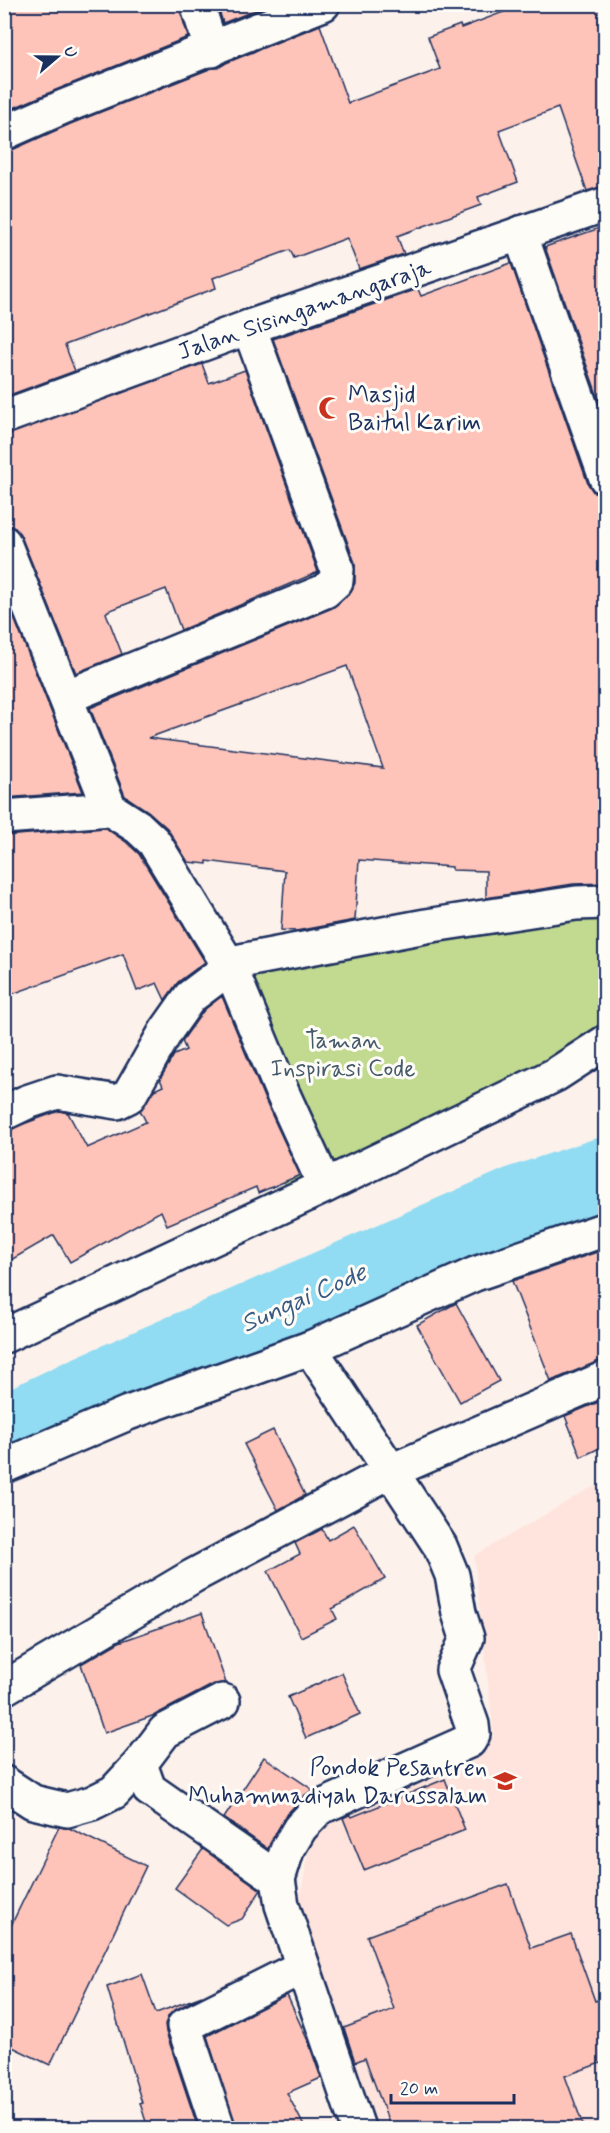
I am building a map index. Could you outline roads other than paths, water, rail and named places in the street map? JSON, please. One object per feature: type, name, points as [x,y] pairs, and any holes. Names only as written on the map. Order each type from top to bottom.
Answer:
[{"type":"street","points":[[197,4],[212,50]]},
{"type":"street","points":[[4,133],[63,107],[212,50],[323,4]]},
{"type":"street","name":"Jalan Sisingamangaraja","points":[[4,417],[249,327],[606,204]]},
{"type":"street","points":[[520,233],[606,478]]},
{"type":"street","points":[[66,697],[325,591],[336,580],[337,569],[249,327]]},
{"type":"street","points":[[4,543],[110,809],[138,827],[154,842],[230,967],[282,1092],[325,1186]]},
{"type":"street","points":[[4,818],[110,809]]},
{"type":"street","points":[[4,1113],[57,1092],[117,1102],[129,1096],[166,1031],[190,998],[241,961],[426,926],[576,903],[606,902]]},
{"type":"street","points":[[4,1336],[325,1186],[555,1075],[606,1042]]},
{"type":"street","points":[[4,1466],[128,1413],[310,1348],[475,1274],[606,1229]]},
{"type":"street","points":[[310,1348],[389,1472],[440,1546],[452,1575],[459,1613],[467,1638],[453,1670],[473,1734],[468,1741],[319,1808],[300,1828],[286,1850],[278,1879],[282,1905],[358,2128]]},
{"type":"street","points":[[4,1688],[193,1576],[389,1472],[606,1378]]},
{"type":"street","points":[[4,1783],[33,1802],[67,1810],[92,1803],[114,1792],[140,1764],[165,1731],[223,1701]]},
{"type":"street","points":[[140,1764],[149,1789],[278,1879]]},
{"type":"street","points":[[218,2128],[184,2026],[302,1967]]},
{"type":"waterway","name":"Sungai Code","points":[[4,1432],[77,1397],[521,1202],[606,1174]]},
{"type":"place","name":"Masjid Baitul Karim","points":[[330,408]]},
{"type":"place","name":"Pondok Pesantren Muhammadiyah Darussalam","points":[[505,1781]]},
{"type":"park label","name":"Taman Inspirasi Code","points":[[343,1054]]}]
